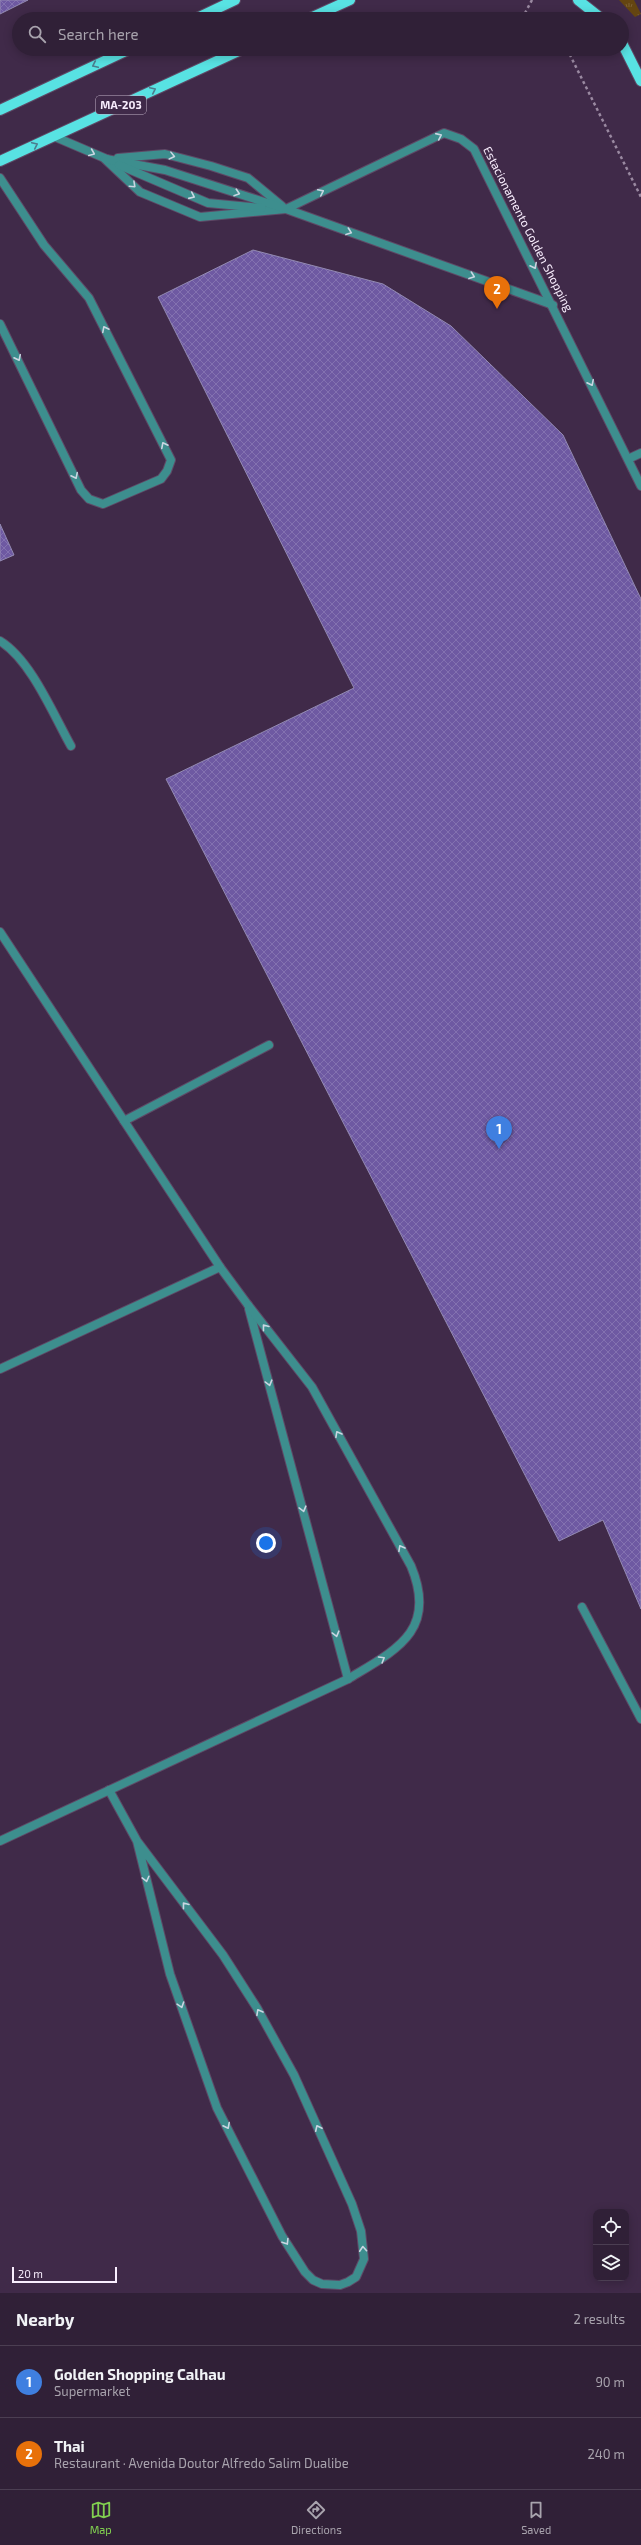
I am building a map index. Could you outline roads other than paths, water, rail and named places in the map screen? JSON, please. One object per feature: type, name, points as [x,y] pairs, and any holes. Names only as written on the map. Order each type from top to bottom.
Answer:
[{"type":"main road","points":[[209,12],[235,0]]},
{"type":"main road","points":[[323,12],[350,0]]},
{"type":"main road","points":[[578,0],[593,12]]},
{"type":"main road","points":[[0,110],[115,56]]},
{"type":"main road","name":"MA-203","points":[[0,161],[228,56]]},
{"type":"main road","points":[[628,56],[641,81]]},
{"type":"street","name":"Estacionamento Golden Shopping","points":[[105,158],[140,192],[200,217],[286,209],[444,133],[461,139],[474,149],[554,305],[641,486]]},
{"type":"street","name":"Estacionamento Golden Shopping","points":[[53,136],[208,203],[286,209]]},
{"type":"street","name":"Estacionamento Golden Shopping","points":[[105,158],[165,154],[211,166],[248,178],[286,209]]},
{"type":"street","name":"Estacionamento Golden Shopping","points":[[105,158],[165,170],[286,209]]},
{"type":"street","points":[[0,178],[44,245],[89,298],[171,460],[168,471],[161,479],[102,504],[89,499],[82,490],[0,324]]},
{"type":"street","points":[[286,209],[554,305]]},
{"type":"street","points":[[628,459],[641,453]]},
{"type":"street","points":[[0,641],[13,648],[34,680],[71,746]]},
{"type":"street","points":[[0,932],[220,1267],[312,1387],[416,1579],[419,1604],[412,1631],[404,1643],[348,1679],[0,1841]]},
{"type":"street","points":[[124,1121],[269,1045]]},
{"type":"street","points":[[0,1369],[220,1267]]},
{"type":"street","points":[[248,1305],[348,1679]]},
{"type":"street","points":[[582,1607],[641,1719]]},
{"type":"street","points":[[109,1790],[136,1842],[223,1955],[257,2008],[294,2075],[352,2204],[361,2231],[364,2259],[361,2269],[348,2282],[340,2285],[322,2284],[313,2280],[305,2272],[282,2236],[217,2108],[170,1974],[136,1842]]},
{"type":"place","name":"Thai","points":[[497,309]]},
{"type":"place","name":"Golden Shopping Calhau","points":[[499,1149]]}]
